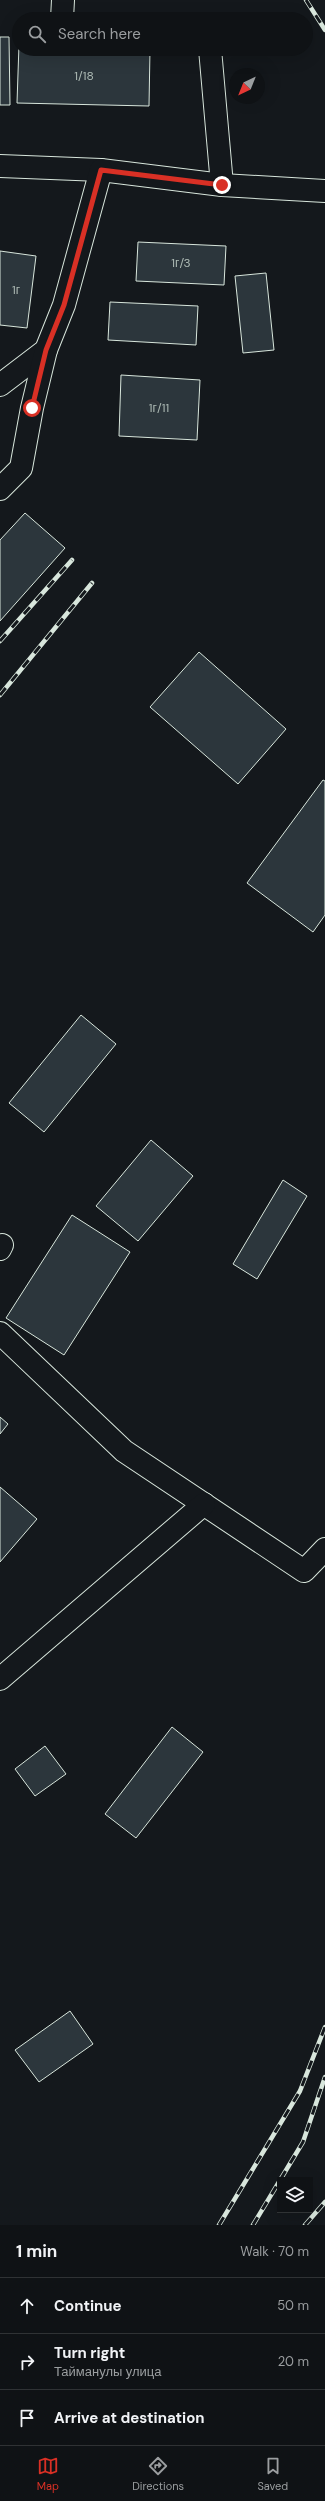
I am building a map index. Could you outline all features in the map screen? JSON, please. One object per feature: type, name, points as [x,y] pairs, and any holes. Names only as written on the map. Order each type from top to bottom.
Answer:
[{"type":"street","points":[[62,12],[63,0]]},
{"type":"street","points":[[211,56],[222,185]]},
{"type":"street","points":[[0,166],[101,170],[222,185],[325,191]]},
{"type":"street","points":[[0,489],[22,468],[32,408],[46,350],[64,305],[101,170]]},
{"type":"street","points":[[0,385],[46,350]]},
{"type":"street","points":[[0,1334],[124,1451],[304,1571],[325,1549]]},
{"type":"street","points":[[0,1679],[204,1504]]},
{"type":"building","points":[[0,37],[9,37],[10,105],[0,105]]},
{"type":"building","points":[[19,56],[150,56],[149,106],[17,103]]},
{"type":"building","points":[[138,242],[226,246],[224,285],[136,281]]},
{"type":"building","points":[[0,251],[36,256],[27,328],[0,325]]},
{"type":"building","points":[[266,273],[274,350],[243,353],[235,276]]},
{"type":"building","points":[[110,302],[198,306],[196,345],[108,340]]},
{"type":"building","points":[[121,375],[200,380],[197,440],[119,436]]},
{"type":"building","points":[[25,513],[65,548],[0,621],[0,540]]},
{"type":"building","points":[[199,652],[286,729],[238,784],[150,707]]},
{"type":"building","points":[[323,780],[325,781],[325,915],[313,932],[247,883]]},
{"type":"building","points":[[81,1015],[116,1044],[44,1132],[9,1103]]},
{"type":"building","points":[[151,1140],[193,1176],[138,1241],[96,1206]]},
{"type":"building","points":[[283,1180],[307,1196],[257,1279],[233,1264]]},
{"type":"building","points":[[72,1215],[130,1252],[64,1355],[6,1318]]},
{"type":"building","points":[[0,1417],[8,1424],[0,1434]]},
{"type":"building","points":[[0,1487],[37,1519],[0,1562]]},
{"type":"building","points":[[172,1727],[203,1752],[136,1838],[105,1814]]},
{"type":"building","points":[[45,1746],[66,1774],[35,1796],[15,1769]]},
{"type":"building","points":[[70,2011],[93,2044],[39,2082],[15,2050]]},
{"type":"railway","points":[[306,0],[325,30]]},
{"type":"railway","points":[[0,641],[72,560]]},
{"type":"railway","points":[[0,695],[92,583]]},
{"type":"railway","points":[[219,2225],[300,2091],[325,2027]]},
{"type":"railway","points":[[253,2225],[303,2142],[325,2077]]},
{"type":"railway","points":[[305,2225],[325,2202]]},
{"type":"route","points":[[32,408],[46,350],[64,305],[101,170],[222,185]]}]
